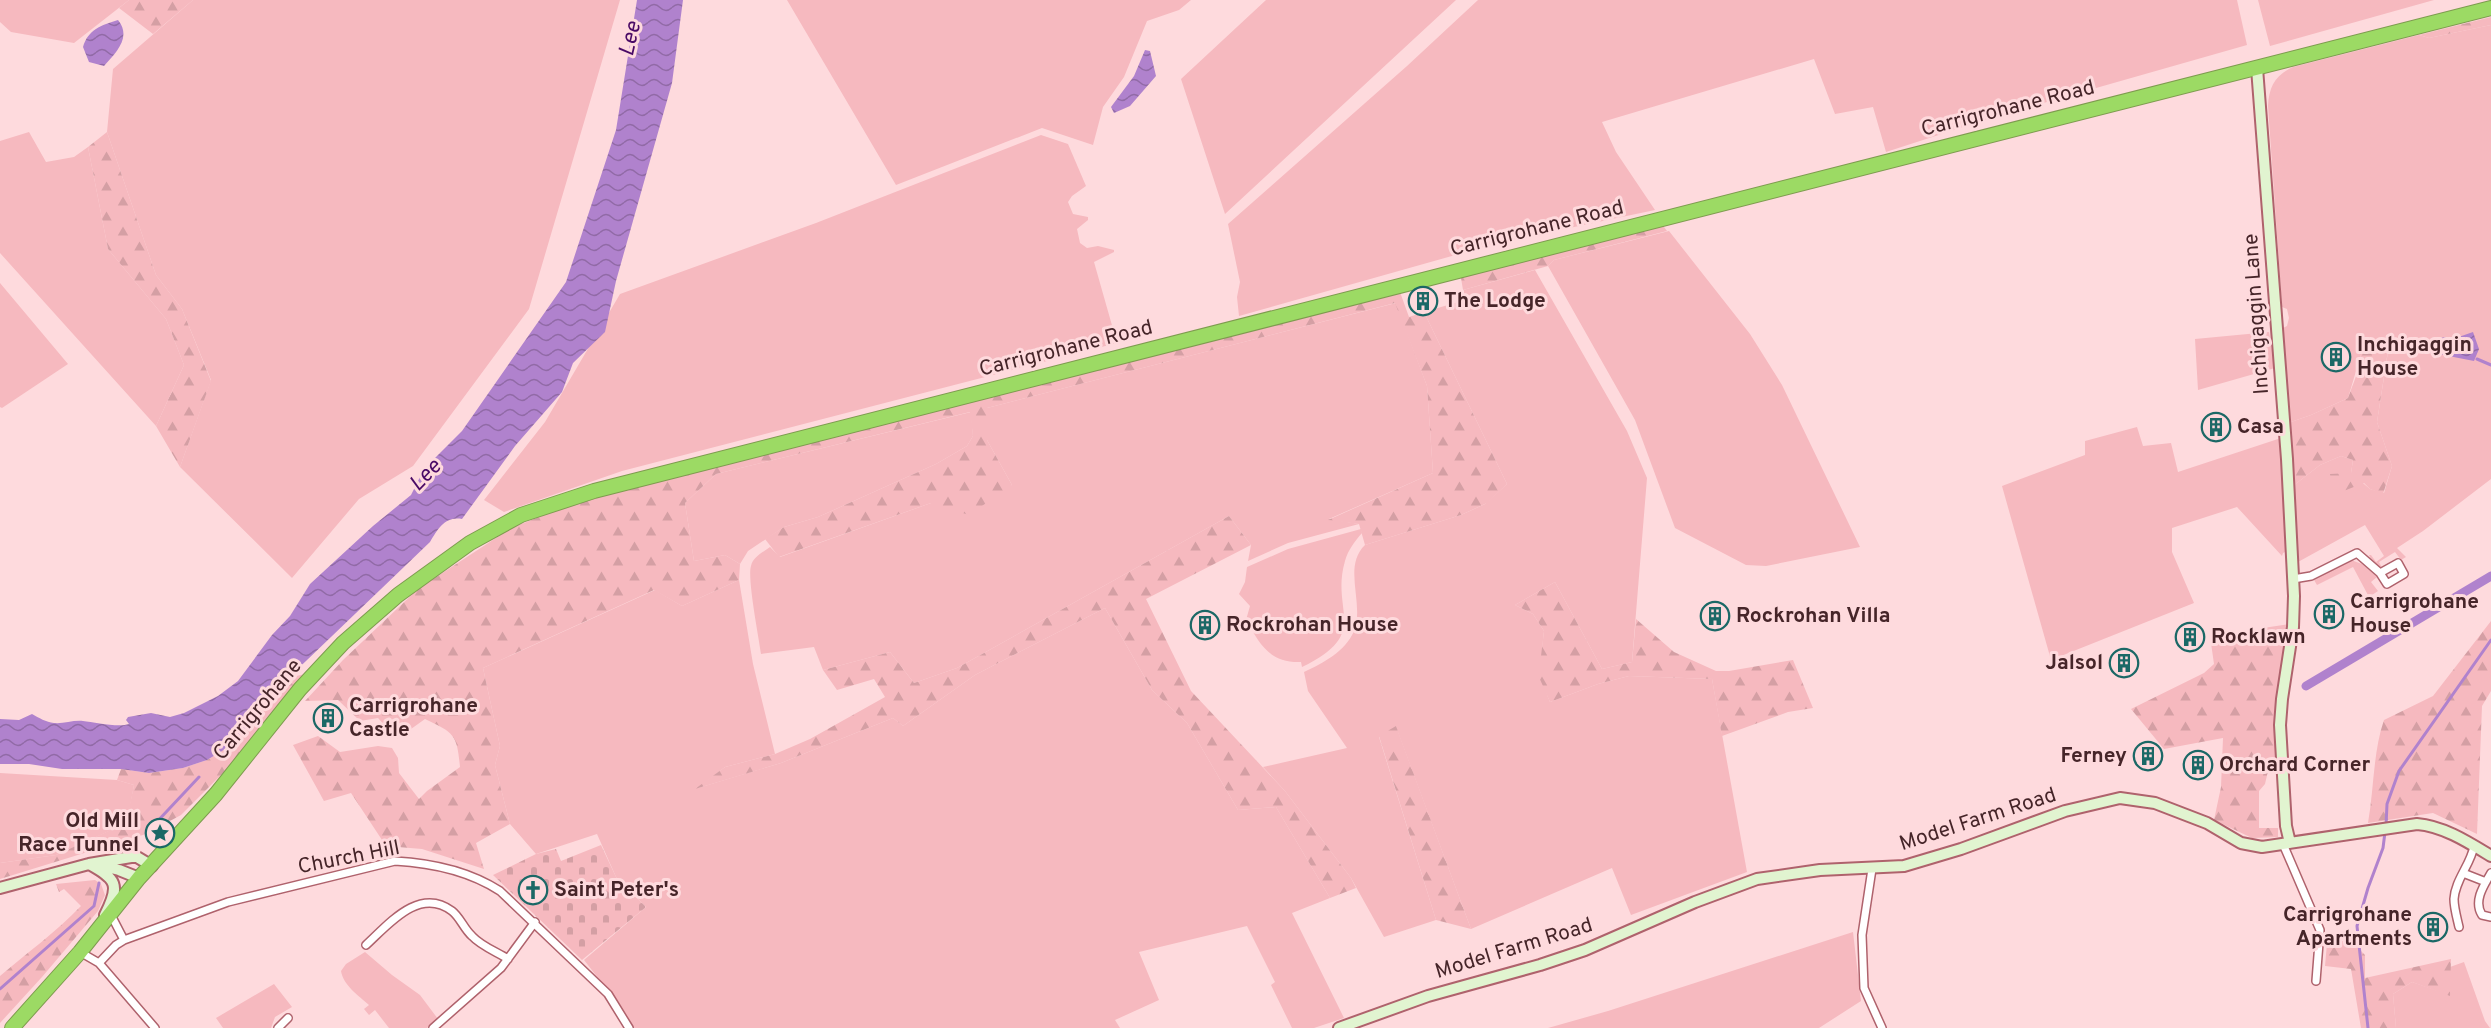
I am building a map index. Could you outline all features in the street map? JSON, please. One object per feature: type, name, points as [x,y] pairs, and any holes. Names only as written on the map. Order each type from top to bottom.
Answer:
[{"type":"highway","name":"Carrigrohane Road","points":[[594,491],[2491,8]]},
{"type":"highway","name":"Carrigrohane","points":[[12,1028],[80,952],[140,878],[216,794],[300,688],[343,643],[398,595],[470,543],[496,528],[553,503],[594,491]]},
{"type":"main road","name":"Inchigaggin Lane","points":[[2257,68],[2287,459],[2293,579],[2293,627],[2280,725],[2287,844]]},
{"type":"main road","name":"Model Farm Road","points":[[1339,1028],[1428,996],[1586,950],[1695,902],[1757,879],[1820,870],[1904,866],[1961,849],[2065,811],[2120,798],[2155,803],[2207,823],[2241,843],[2262,847],[2378,828],[2431,825],[2491,856]]},
{"type":"main road","points":[[0,888],[90,864],[137,857],[152,866]]},
{"type":"main road","points":[[90,864],[119,870],[140,878]]},
{"type":"main road","points":[[90,864],[110,875],[114,882],[107,912],[97,932]]},
{"type":"street","points":[[2293,579],[2311,576],[2357,553],[2380,573]]},
{"type":"street","points":[[2287,844],[2320,930],[2316,981]]},
{"type":"street","points":[[2459,927],[2454,898],[2474,846]]},
{"type":"street","name":"Church Hill","points":[[99,963],[124,940],[228,902],[395,861],[430,865],[482,879],[500,891],[608,994],[629,1028]]},
{"type":"street","points":[[1872,869],[1862,935],[1864,988],[1882,1028]]},
{"type":"street","points":[[2463,873],[2486,882]]},
{"type":"street","points":[[2491,873],[2480,893],[2479,911],[2484,916],[2491,917]]},
{"type":"street","points":[[366,945],[404,911],[427,902],[442,905],[454,912],[473,938],[508,959]]},
{"type":"street","points":[[111,915],[124,940]]},
{"type":"street","points":[[433,1028],[501,969],[535,922]]},
{"type":"street","points":[[80,952],[99,963],[155,1028]]},
{"type":"street","points":[[278,1028],[288,1018]]},
{"type":"green space","points":[[0,0],[129,0],[74,43],[11,32],[0,22]]},
{"type":"green space","points":[[129,0],[193,0],[153,34],[119,8]]},
{"type":"green space","points":[[193,0],[620,0],[529,309],[413,466],[359,499],[292,578],[180,467],[211,380],[182,309],[156,275],[107,132],[113,69]]},
{"type":"green space","points":[[787,0],[1191,0],[1179,10],[1147,21],[1124,77],[1103,107],[1093,145],[1042,128],[896,185]]},
{"type":"green space","points":[[1266,0],[1456,0],[1225,214],[1181,79]]},
{"type":"green space","points":[[1478,0],[2237,0],[2247,45],[1991,118],[1886,152],[1873,107],[1835,114],[1814,59],[1602,122],[1616,152],[1655,210],[1498,243],[1239,316],[1237,297],[1240,282],[1228,224]]},
{"type":"green space","points":[[2258,0],[2434,0],[2270,46]]},
{"type":"green space","points":[[2491,17],[2491,25],[2429,38],[2419,35]]},
{"type":"green space","points":[[2491,25],[2491,479],[2397,548],[2406,557],[2401,560],[2395,552],[2379,562],[2382,568],[2373,564],[2369,555],[2376,562],[2384,556],[2365,525],[2298,562],[2293,486],[2320,465],[2341,456],[2353,460],[2351,473],[2370,489],[2384,493],[2392,466],[2377,422],[2389,345],[2362,351],[2348,398],[2288,423],[2281,329],[2287,326],[2289,318],[2287,309],[2282,307],[2268,106],[2272,87],[2277,78],[2293,67],[2419,35],[2429,38]]},
{"type":"green space","points":[[29,132],[46,162],[74,157],[88,147],[108,249],[166,319],[184,365],[156,426],[0,253],[0,141]]},
{"type":"green space","points":[[107,132],[156,275],[182,309],[211,381],[180,467],[156,426],[184,365],[166,319],[108,249],[88,147]]},
{"type":"green space","points":[[1041,135],[1068,144],[1086,186],[1072,196],[1068,202],[1073,214],[1088,217],[1088,220],[1077,229],[1080,243],[1087,248],[1098,246],[1114,250],[1094,262],[1117,343],[622,471],[504,512],[484,500],[545,422],[620,294],[816,223]]},
{"type":"green space","points":[[1661,223],[1667,231],[1554,260],[1548,266],[1463,290],[1461,278]]},
{"type":"green space","points":[[1669,231],[1750,334],[1782,385],[1860,547],[1766,566],[1746,565],[1675,528],[1635,420],[1548,266],[1554,260]]},
{"type":"green space","points":[[1535,270],[1627,431],[1647,478],[1632,662],[1602,669],[1555,582],[1515,605],[1533,614],[1544,631],[1542,667],[1544,684],[1550,702],[1598,684],[1629,676],[1712,679],[1747,872],[1631,915],[1612,868],[1471,929],[1396,727],[1379,737],[1436,920],[1384,937],[1351,878],[1285,791],[1263,767],[1347,748],[1308,691],[1304,672],[1326,661],[1339,651],[1354,631],[1357,620],[1355,564],[1358,554],[1365,545],[1461,515],[1485,504],[1507,484],[1424,312],[1465,300],[1463,290]]},
{"type":"green space","points":[[0,283],[68,364],[2,408],[0,407]]},
{"type":"green space","points":[[1400,292],[1409,317],[1424,312],[1507,484],[1487,503],[1461,515],[1365,545],[1359,524],[1328,520],[1433,473],[1427,386],[1395,303],[987,408],[987,440],[1012,485],[969,515],[931,503],[779,557],[765,539],[784,527],[818,517],[936,464],[967,446],[973,436],[970,412],[716,474],[685,503],[694,561],[725,555],[740,564],[739,580],[682,606],[654,590],[483,668],[500,746],[495,765],[510,824],[476,843],[484,869],[422,849],[386,846],[351,793],[324,801],[293,745],[318,736],[340,752],[378,746],[392,748],[398,758],[399,773],[419,799],[460,767],[456,741],[453,736],[425,719],[397,739],[378,718],[360,721],[338,700],[305,701],[343,660],[418,589],[511,528],[585,499]]},
{"type":"green space","points":[[1396,303],[1427,386],[1433,473],[1329,519],[1359,524],[1288,543],[1248,561],[1251,545],[1229,516],[957,668],[914,683],[890,652],[823,670],[814,647],[761,654],[750,573],[754,560],[770,547],[780,557],[931,503],[1012,485],[987,440],[987,408]]},
{"type":"green space","points":[[2269,332],[2275,368],[2198,390],[2195,339]]},
{"type":"green space","points":[[2359,341],[2389,344],[2377,422],[2392,466],[2383,494],[2370,489],[2364,483],[2341,492],[2331,481],[2330,474],[2351,473],[2353,460],[2341,456],[2320,465],[2293,486],[2288,423],[2348,398],[2360,363]]},
{"type":"green space","points":[[971,412],[973,436],[967,446],[936,464],[818,517],[784,527],[748,551],[740,564],[725,555],[694,561],[685,503],[716,474]]},
{"type":"green space","points":[[2137,427],[2143,446],[2171,443],[2178,472],[2281,438],[2289,550],[2282,556],[2237,507],[2172,528],[2172,552],[2194,603],[2051,660],[2002,486],[2085,455],[2085,441]]},
{"type":"green space","points":[[1229,516],[1251,545],[1146,599],[1191,691],[1285,791],[1351,878],[1356,888],[1330,898],[1276,807],[1238,810],[1187,723],[1152,690],[1105,608],[975,675],[903,726],[893,718],[781,763],[695,789],[725,767],[775,754],[810,739],[885,697],[874,679],[837,690],[823,670],[890,652],[914,683],[957,668]]},
{"type":"green space","points":[[1361,529],[1362,533],[1352,546],[1345,561],[1342,579],[1344,620],[1342,632],[1336,643],[1323,655],[1302,667],[1301,662],[1281,659],[1273,655],[1261,644],[1246,620],[1250,606],[1239,594],[1245,582],[1247,567],[1288,549]]},
{"type":"green space","points":[[2351,560],[2362,564],[2377,577],[2371,582],[2378,591],[2369,597],[2353,567],[2317,585],[2314,580]]},
{"type":"green space","points":[[739,580],[753,664],[775,754],[725,767],[698,788],[781,763],[893,718],[903,726],[975,675],[1105,608],[1152,690],[1187,723],[1238,810],[1276,807],[1330,898],[1292,913],[1344,1018],[1314,1028],[1292,1028],[1271,985],[1275,982],[1247,926],[1139,952],[1159,1000],[1115,1020],[1120,1028],[631,1028],[620,1006],[584,960],[646,907],[616,877],[597,834],[536,854],[510,824],[495,765],[500,746],[483,668],[655,590],[682,606]]},
{"type":"green space","points":[[1555,582],[1602,669],[1632,662],[1636,619],[1674,652],[1716,671],[1729,671],[1793,660],[1813,708],[1788,712],[1722,736],[1712,679],[1629,676],[1598,684],[1550,702],[1535,668],[1541,656],[1544,631],[1533,614],[1515,605]]},
{"type":"green space","points":[[2491,621],[2491,691],[2482,706],[2477,834],[2433,813],[2368,823],[2380,732],[2384,720],[2433,696]]},
{"type":"green space","points":[[2289,624],[2275,721],[2276,770],[2268,771],[2265,784],[2259,791],[2259,828],[2278,828],[2278,837],[2252,838],[2214,820],[2221,787],[2223,738],[2164,749],[2131,709],[2204,673],[2214,664],[2211,643],[2263,628]]},
{"type":"green space","points":[[305,674],[224,772],[181,815],[146,834],[0,879],[0,863],[56,855],[126,823],[134,785],[117,780],[121,769],[149,773],[183,768],[207,760],[232,745],[288,678]]},
{"type":"green space","points":[[1396,726],[1471,929],[1436,920],[1379,736]]},
{"type":"green space","points":[[0,773],[117,780],[134,785],[127,823],[56,855],[0,863]]},
{"type":"green space","points":[[601,845],[616,877],[646,907],[582,960],[493,875],[536,854],[556,849],[561,861]]},
{"type":"green space","points":[[95,880],[101,884],[105,895],[98,911],[0,1023],[0,976],[52,934],[81,906],[64,889],[59,892],[56,884]]},
{"type":"green space","points":[[1853,932],[1861,1001],[1819,1028],[1548,1028],[1608,1011]]},
{"type":"green space","points":[[2350,940],[2365,955],[2365,978],[2451,959],[2450,996],[2412,982],[2393,994],[2396,1028],[2361,1028],[2351,969],[2325,966],[2327,943]]},
{"type":"green space","points":[[365,952],[420,995],[438,1019],[427,1028],[389,1028],[375,1010],[369,1015],[364,1009],[369,1005],[348,986],[341,971],[346,964]]},
{"type":"green space","points":[[2464,962],[2485,1021],[2490,1028],[2396,1028],[2393,994],[2412,982],[2450,995],[2450,967]]},
{"type":"green space","points":[[274,984],[292,1007],[275,1017],[271,1028],[223,1028],[216,1018]]},
{"type":"water","name":"Lee","points":[[637,0],[683,0],[672,83],[616,281],[605,332],[573,363],[562,392],[515,446],[462,519],[451,520],[443,524],[430,542],[282,684],[232,745],[207,760],[183,768],[149,773],[121,769],[62,769],[29,764],[0,764],[0,719],[19,720],[32,714],[54,723],[79,721],[125,725],[129,724],[126,720],[128,717],[151,713],[170,717],[184,713],[218,696],[238,681],[272,635],[290,616],[310,584],[373,526],[411,495],[424,469],[462,431],[566,282],[616,130]]},
{"type":"water","points":[[118,20],[122,26],[123,39],[117,50],[104,66],[89,62],[83,47],[88,36],[101,26]]},
{"type":"water","points":[[1145,50],[1150,51],[1156,76],[1130,106],[1114,113],[1111,107],[1134,76]]},
{"type":"water","points":[[2473,332],[2479,349],[2474,361],[2428,352],[2426,349],[2431,340],[2445,337],[2450,340]]},
{"type":"waterway","points":[[2477,359],[2491,365]]},
{"type":"waterway","points":[[2306,686],[2491,576]]},
{"type":"waterway","points":[[2386,826],[2387,804],[2399,771],[2491,640]]},
{"type":"waterway","points":[[153,826],[199,777]]},
{"type":"waterway","points":[[2368,1028],[2357,926],[2383,848],[2385,832]]},
{"type":"waterway","points":[[0,989],[94,906],[99,883]]},
{"type":"place","name":"The Lodge","points":[[1423,301]]},
{"type":"place","name":"Inchigaggin House","points":[[2336,357]]},
{"type":"place","name":"Casa","points":[[2216,427]]},
{"type":"place","name":"Carrigrohane House","points":[[2329,614]]},
{"type":"place","name":"Rockrohan Villa","points":[[1715,616]]},
{"type":"place","name":"Rockrohan House","points":[[1205,625]]},
{"type":"place","name":"Rocklawn","points":[[2190,637]]},
{"type":"place","name":"Jalsol","points":[[2124,663]]},
{"type":"place","name":"Carrigrohane Castle","points":[[328,718]]},
{"type":"place","name":"Ferney","points":[[2148,756]]},
{"type":"place","name":"Orchard Corner","points":[[2198,765]]},
{"type":"place","name":"Old Mill Race Tunnel","points":[[160,833]]},
{"type":"place","name":"Saint Peter's","points":[[533,890]]},
{"type":"place","name":"Carrigrohane Apartments","points":[[2433,927]]}]
